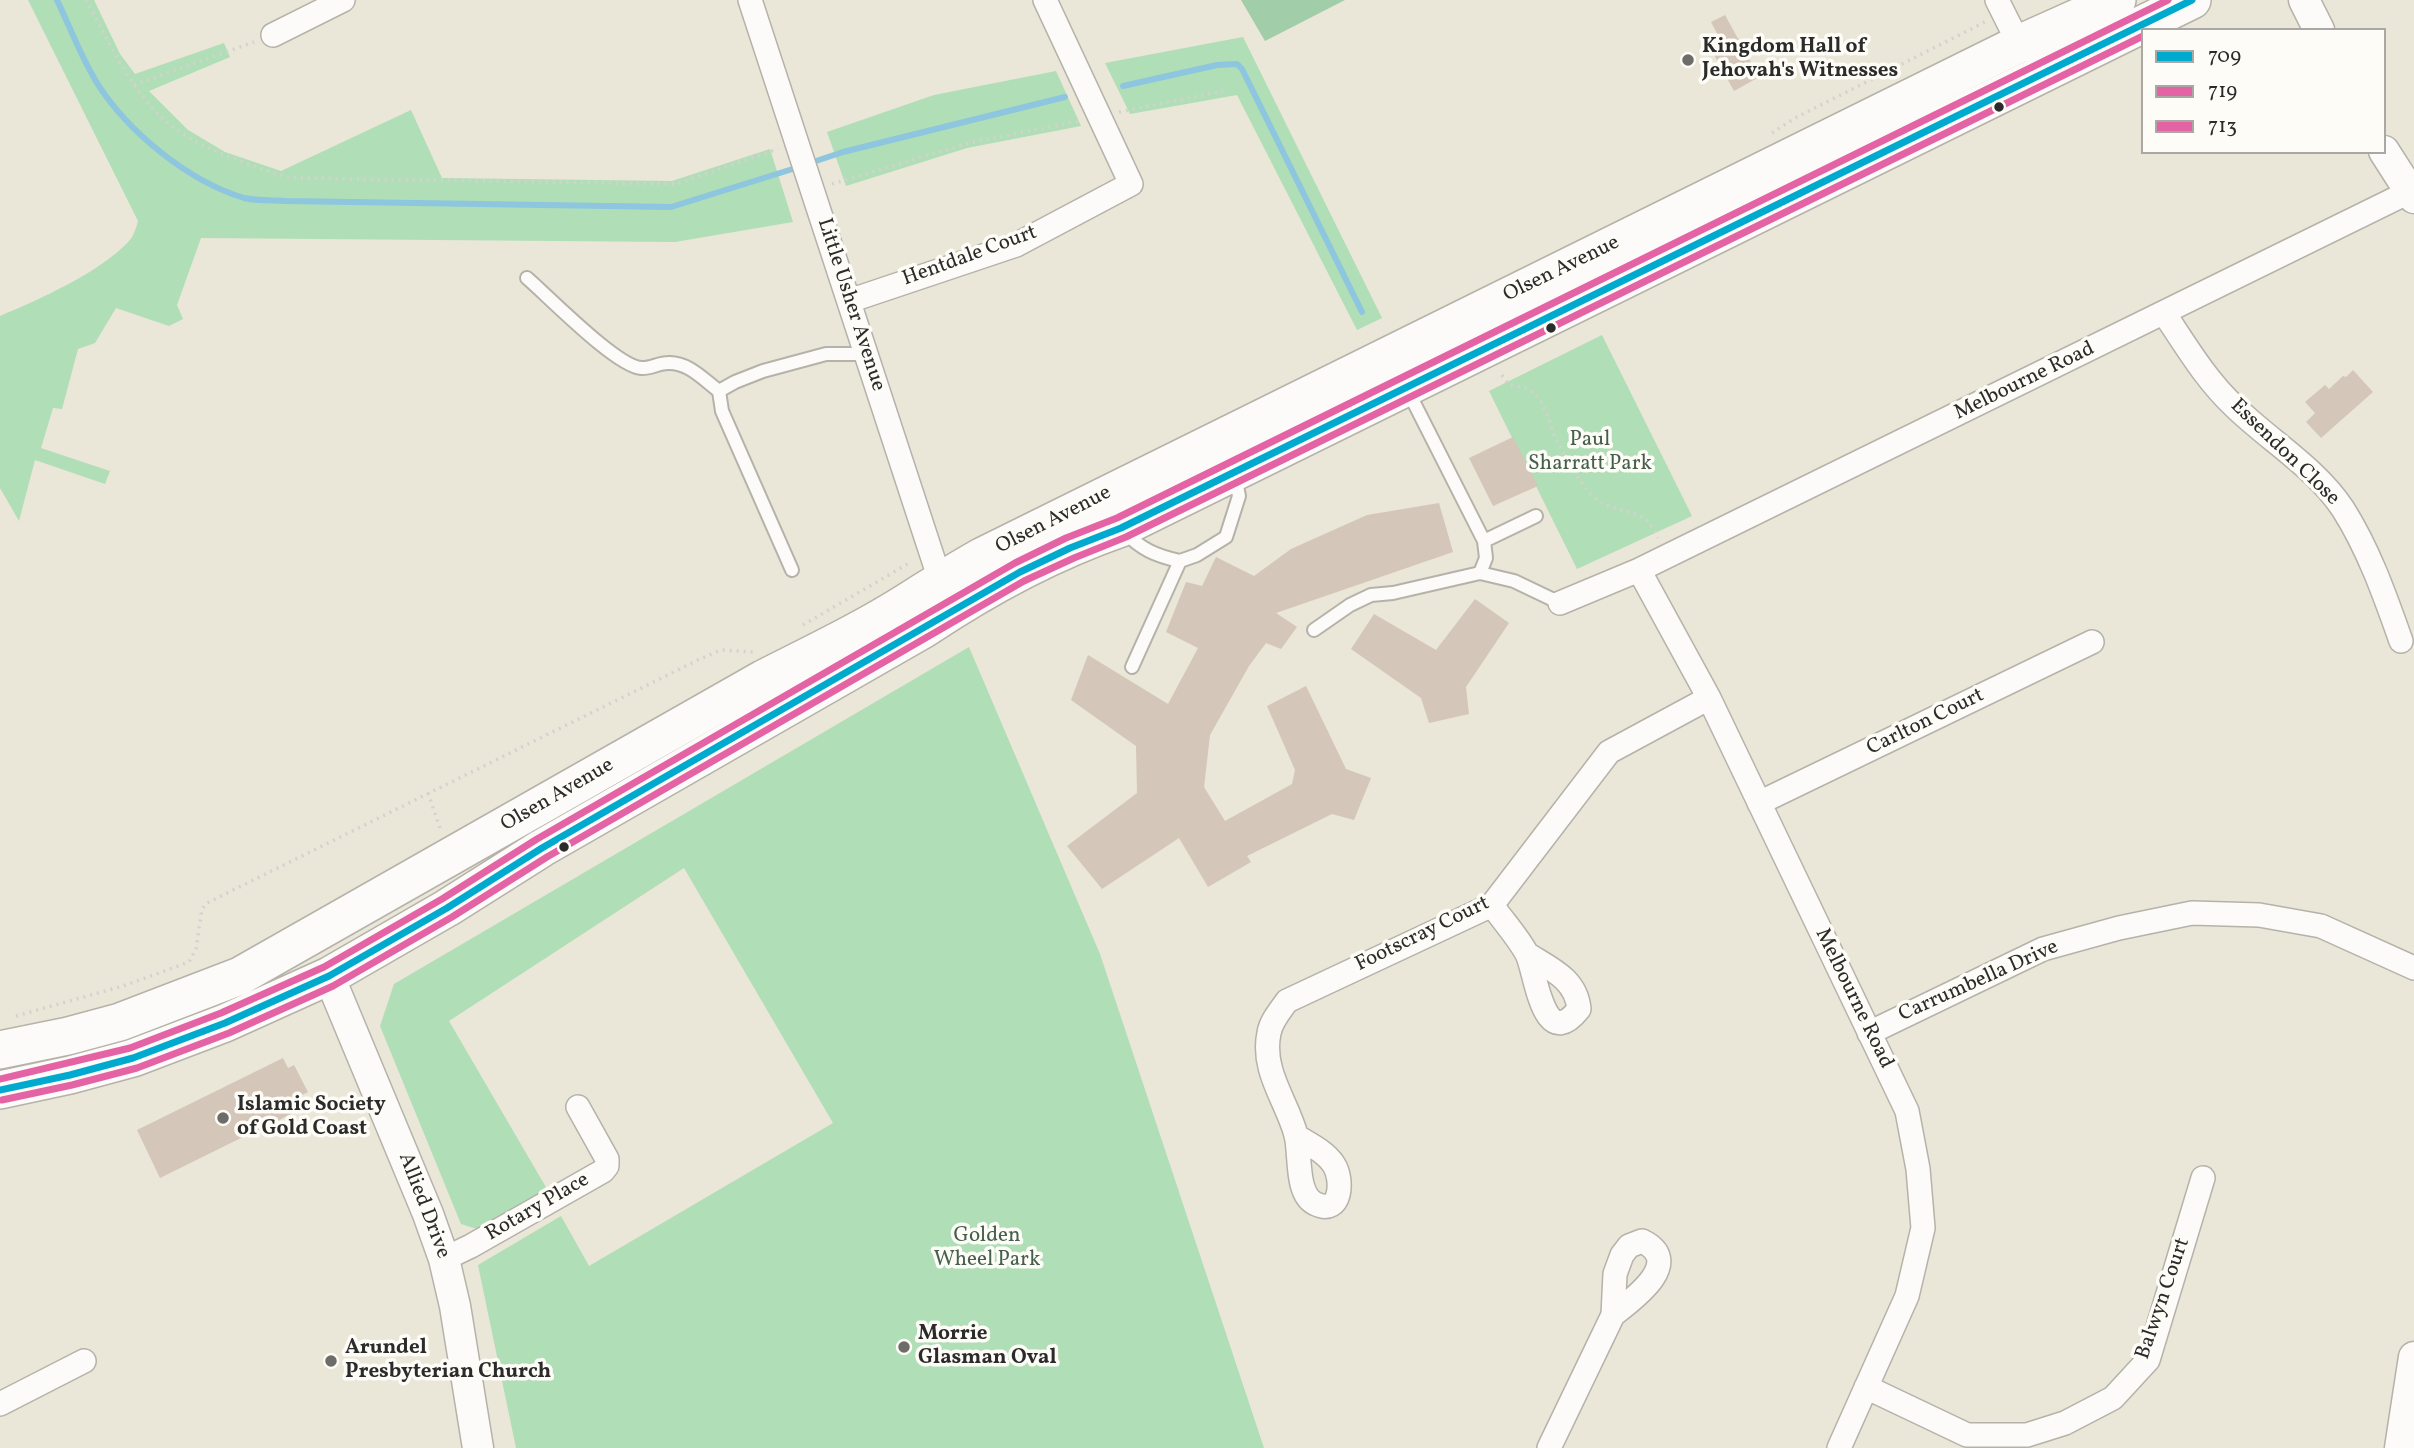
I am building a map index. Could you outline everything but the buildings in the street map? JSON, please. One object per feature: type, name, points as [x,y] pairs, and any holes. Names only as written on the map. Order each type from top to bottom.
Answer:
[{"type":"main road","name":"Olsen Avenue","points":[[0,1090],[134,1058],[225,1023],[329,976],[447,908],[542,848],[924,629],[947,594],[1132,481],[2019,44],[2117,0]]},
{"type":"main road","name":"Olsen Avenue","points":[[0,1049],[64,1037],[120,1022],[240,975],[763,679],[898,608],[947,594],[1121,528],[2192,0]]},
{"type":"street","points":[[273,35],[343,0]]},
{"type":"street","name":"Little Usher Avenue","points":[[750,0],[947,594]]},
{"type":"street","name":"Hentdale Court","points":[[849,301],[1016,245],[1132,184],[1045,0]]},
{"type":"street","points":[[1997,0],[2019,44]]},
{"type":"street","points":[[2304,0],[2318,28]]},
{"type":"street","points":[[2386,154],[2412,195]]},
{"type":"street","name":"Melbourne Road","points":[[1560,603],[1639,570],[2412,195]]},
{"type":"street","name":"Essendon Close","points":[[2164,313],[2212,383],[2235,407],[2309,472],[2342,508],[2380,581],[2401,641]]},
{"type":"street","name":"Melbourne Road","points":[[1639,570],[1709,698],[1907,1111],[1918,1169],[1923,1228],[1907,1296],[1839,1448]]},
{"type":"street","name":"Carlton Court","points":[[1759,803],[2092,642]]},
{"type":"street","name":"Footscray Court","points":[[1296,1136],[1269,1068],[1269,1033],[1277,1014],[1287,1001],[1492,905],[1609,752],[1709,698]]},
{"type":"street","points":[[1492,905],[1527,954]]},
{"type":"street","name":"Carrumbella Drive","points":[[1869,1033],[2043,949],[2192,913],[2259,915],[2321,926],[2414,968]]},
{"type":"street","name":"Allied Drive","points":[[329,976],[428,1214],[444,1259],[455,1306],[478,1448]]},
{"type":"street","name":"Rotary Place","points":[[444,1259],[505,1228],[603,1171],[607,1166],[607,1159],[578,1107]]},
{"type":"street","name":"Balwyn Court","points":[[1866,1387],[1967,1435],[2027,1436],[2065,1423],[2113,1398],[2148,1360],[2203,1178]]},
{"type":"street","points":[[1549,1448],[1613,1315]]},
{"type":"street","points":[[2400,1448],[2414,1357]]},
{"type":"street","points":[[0,1404],[84,1361]]},
{"type":"lane","points":[[527,278],[568,317],[623,360],[641,368],[680,363],[719,391],[722,411],[792,570]]},
{"type":"lane","points":[[719,391],[763,371],[826,354],[866,354]]},
{"type":"lane","points":[[1406,387],[1484,541],[1486,558],[1480,573]]},
{"type":"lane","points":[[1121,528],[1136,545],[1159,557],[1180,561],[1196,555],[1226,537],[1240,496],[1234,472]]},
{"type":"lane","points":[[1484,541],[1536,516]]},
{"type":"lane","points":[[1132,667],[1180,561]]},
{"type":"lane","points":[[1314,630],[1350,605],[1371,595],[1393,593],[1480,573],[1514,581],[1560,603]]},
{"type":"path","points":[[86,0],[134,85],[159,116],[196,142],[248,165],[291,178],[676,184],[797,143]]},
{"type":"path","points":[[134,85],[273,35]]},
{"type":"path","points":[[1114,114],[1223,91]]},
{"type":"path","points":[[813,190],[969,143],[1091,119]]},
{"type":"path","points":[[1502,375],[1508,384],[1528,389],[1535,395],[1545,409],[1557,441],[1590,493],[1608,506],[1646,519],[1652,524],[1658,538]]},
{"type":"path","points":[[428,793],[441,831],[435,835]]},
{"type":"green space","points":[[28,0],[94,0],[120,54],[135,74],[224,43],[230,57],[149,91],[188,130],[225,152],[281,171],[411,110],[442,178],[672,181],[770,149],[793,222],[675,242],[201,238],[177,305],[183,319],[169,326],[116,308],[95,343],[78,349],[62,409],[53,408],[41,448],[110,471],[105,484],[35,460],[19,521],[0,488],[0,316],[50,293],[102,264],[131,239],[138,221]]},
{"type":"green space","points":[[1241,0],[1345,0],[1265,41]]},
{"type":"green space","points":[[1243,37],[1382,318],[1357,330],[1237,95],[1130,114],[1105,63]]},
{"type":"green space","points":[[1056,71],[1081,126],[967,148],[846,186],[827,132],[934,95]]},
{"type":"green space","name":"Paul Sharratt Park","points":[[1602,335],[1692,516],[1577,569],[1489,391]]},
{"type":"green space","name":"Golden Wheel Park","points":[[969,647],[1100,954],[1264,1448],[516,1448],[478,1265],[561,1216],[589,1266],[833,1123],[684,868],[449,1021],[547,1189],[477,1229],[461,1224],[380,1026],[394,984]]},
{"type":"waterway","points":[[57,0],[91,73],[125,119],[181,167],[202,180],[244,198],[671,207],[799,167]]},
{"type":"waterway","points":[[1123,86],[1217,65],[1237,64],[1242,69],[1362,312]]},
{"type":"waterway","points":[[810,163],[843,152],[1065,97]]},
{"type":"transit line","name":"713","points":[[0,1079],[130,1048],[221,1013],[324,967],[442,899],[537,839],[1015,563],[1066,538],[1117,518],[2168,0]]},
{"type":"transit line","name":"709","points":[[0,1090],[133,1058],[225,1023],[329,976],[447,908],[542,848],[1020,572],[1121,528],[2192,0]]},
{"type":"transit line","name":"719","points":[[2,1100],[137,1068],[229,1033],[333,986],[452,917],[547,857],[1024,581],[1126,537],[2141,37]]},
{"type":"place","name":"Kingdom Hall of Jehovah's Witnesses","points":[[1688,60]]},
{"type":"place","name":"Islamic Society of Gold Coast","points":[[223,1118]]},
{"type":"place","name":"Morrie Glasman Oval","points":[[904,1347]]},
{"type":"place","name":"Arundel Presbyterian Church","points":[[331,1361]]}]
